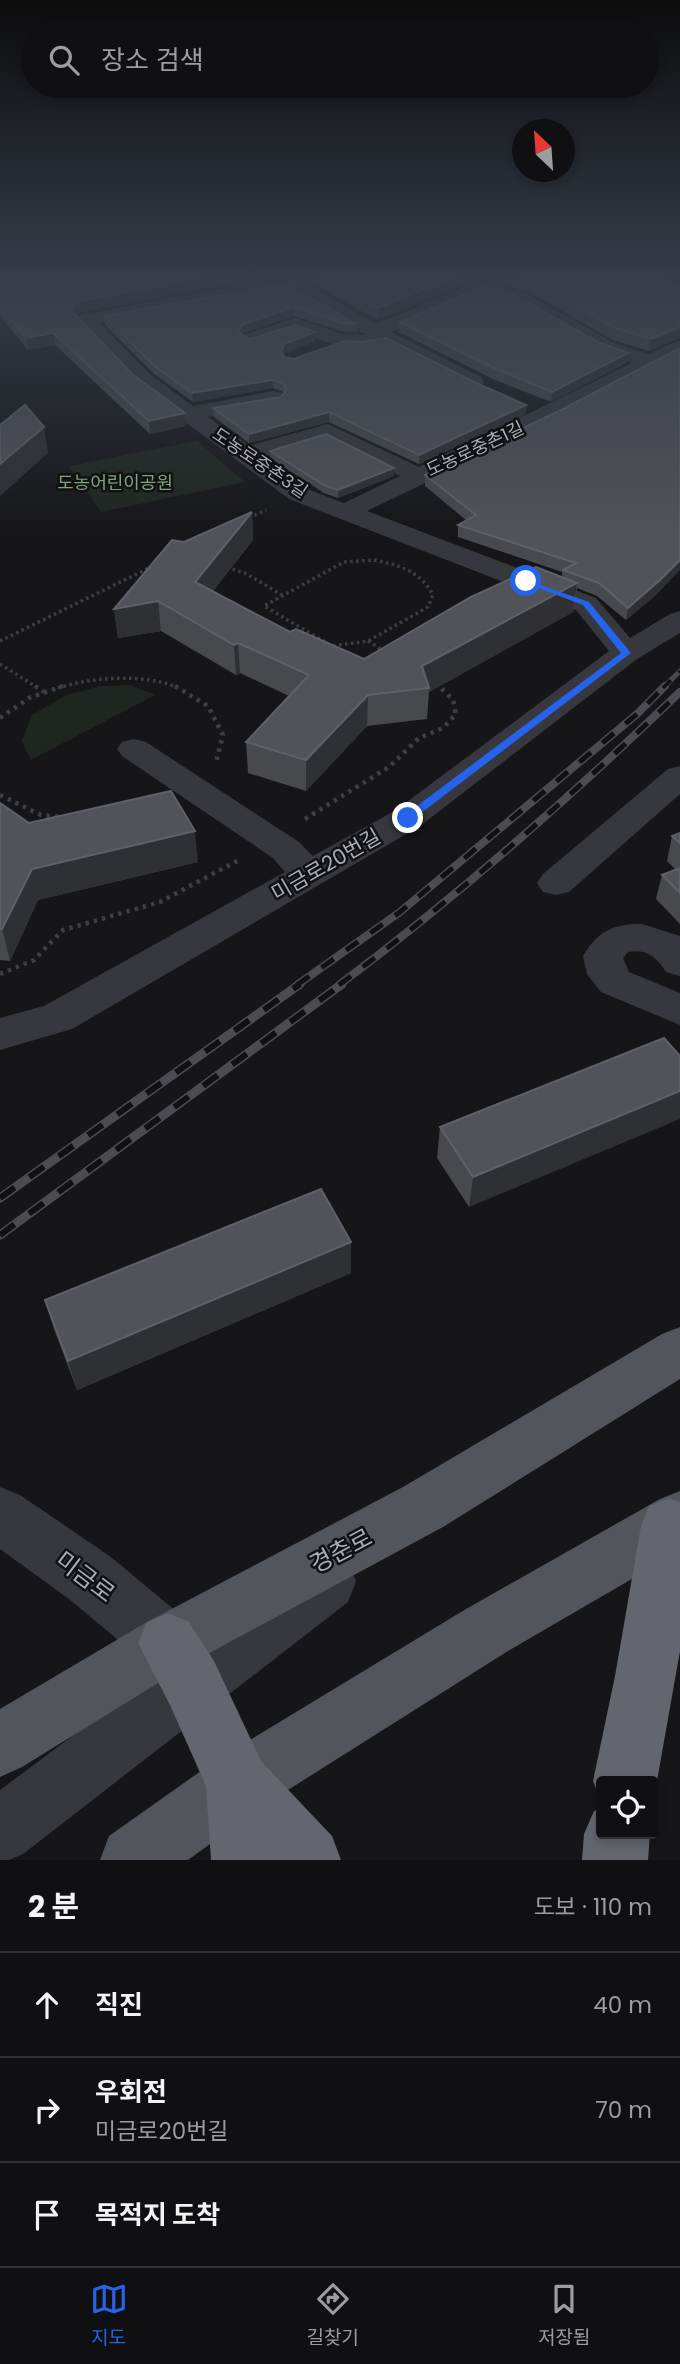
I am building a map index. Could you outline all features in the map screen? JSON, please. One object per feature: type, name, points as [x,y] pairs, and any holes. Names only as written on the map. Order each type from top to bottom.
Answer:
[{"type":"highway","points":[[626,1776],[675,1523]]},
{"type":"highway","points":[[180,1663],[238,1784],[308,1860]]},
{"type":"highway","points":[[238,1784],[244,1860]]},
{"type":"highway","points":[[615,1860],[617,1839]]},
{"type":"main road","points":[[423,1507],[680,1351]]},
{"type":"main road","points":[[133,1860],[238,1784],[487,1630],[675,1523]]},
{"type":"main road","points":[[0,1745],[180,1663]]},
{"type":"street","name":"도농로중촌3길","points":[[127,364],[143,380],[298,494],[586,604],[626,653]]},
{"type":"street","points":[[439,364],[490,390]]},
{"type":"street","name":"도농로중촌1길","points":[[345,512],[650,364]]},
{"type":"street","points":[[188,413],[273,398]]},
{"type":"street","points":[[526,404],[552,413]]},
{"type":"street","points":[[245,455],[328,432],[418,476]]},
{"type":"street","name":"미금로20번길","points":[[0,1034],[57,1018],[408,818],[626,653],[680,620]]},
{"type":"street","points":[[134,749],[286,850],[309,875]]},
{"type":"street","points":[[556,883],[680,776]]},
{"type":"street","points":[[680,962],[672,950],[662,943],[636,937],[614,942],[603,956],[607,974],[615,982],[680,1010]]},
{"type":"street","points":[[0,1831],[52,1793],[180,1663],[423,1507]]},
{"type":"street","name":"미금로","points":[[0,1515],[90,1578],[180,1663]]},
{"type":"path","points":[[240,523],[298,494]]},
{"type":"path","points":[[374,560],[405,567],[427,582],[433,594],[428,607],[368,641],[332,646],[264,606],[344,562],[374,560]]},
{"type":"path","points":[[0,641],[157,564]]},
{"type":"path","points":[[223,566],[247,574],[282,596]]},
{"type":"path","points":[[368,641],[391,655]]},
{"type":"path","points":[[0,664],[44,692]]},
{"type":"path","points":[[0,718],[29,698],[76,682]]},
{"type":"path","points":[[302,822],[389,767],[419,738],[443,728],[456,714],[453,700],[437,684]]},
{"type":"path","points":[[0,974],[34,960],[63,930],[160,902],[244,858]]},
{"type":"green space","name":"도농어린이공원","points":[[197,441],[245,482],[101,512],[69,466]]},
{"type":"green space","points":[[130,685],[155,695],[31,760],[22,741],[32,715],[66,695],[101,686]]},
{"type":"building","points":[[87,364],[122,364],[185,413],[149,421]]},
{"type":"building","points":[[152,364],[438,364],[526,405],[419,455],[329,412],[249,434],[213,408],[281,397],[286,390],[283,383],[272,380],[192,393]]},
{"type":"building","points":[[485,364],[607,364],[552,392]]},
{"type":"building","points":[[650,364],[680,364],[680,560],[628,608],[599,583],[563,570],[576,563],[458,525],[476,515],[425,475]]},
{"type":"building","points":[[25,405],[44,427],[0,464],[0,425]]},
{"type":"building","points":[[326,434],[394,468],[338,490],[324,485],[270,451]]},
{"type":"building","points":[[252,512],[195,582],[290,632],[296,629],[364,659],[471,597],[536,567],[577,583],[422,666],[429,688],[368,695],[306,760],[246,742],[309,675],[238,643],[234,645],[158,601],[114,609],[172,540],[184,542]]},
{"type":"building","points":[[171,791],[195,831],[32,869],[0,929],[0,803],[29,823]]},
{"type":"building","points":[[680,833],[680,843],[672,836]]},
{"type":"building","points":[[680,868],[680,893],[662,875]]},
{"type":"building","points":[[664,1038],[680,1056],[680,1091],[473,1177],[440,1127]]},
{"type":"building","points":[[321,1189],[351,1242],[68,1361],[45,1300]]},
{"type":"railway","points":[[297,985],[400,912],[637,714],[680,671]]},
{"type":"railway","points":[[339,985],[428,916],[514,844],[680,692]]},
{"type":"railway","points":[[0,1198],[300,984]]},
{"type":"railway","points":[[0,1235],[342,984]]},
{"type":"route","points":[[408,818],[626,653],[586,604],[526,581]]}]
